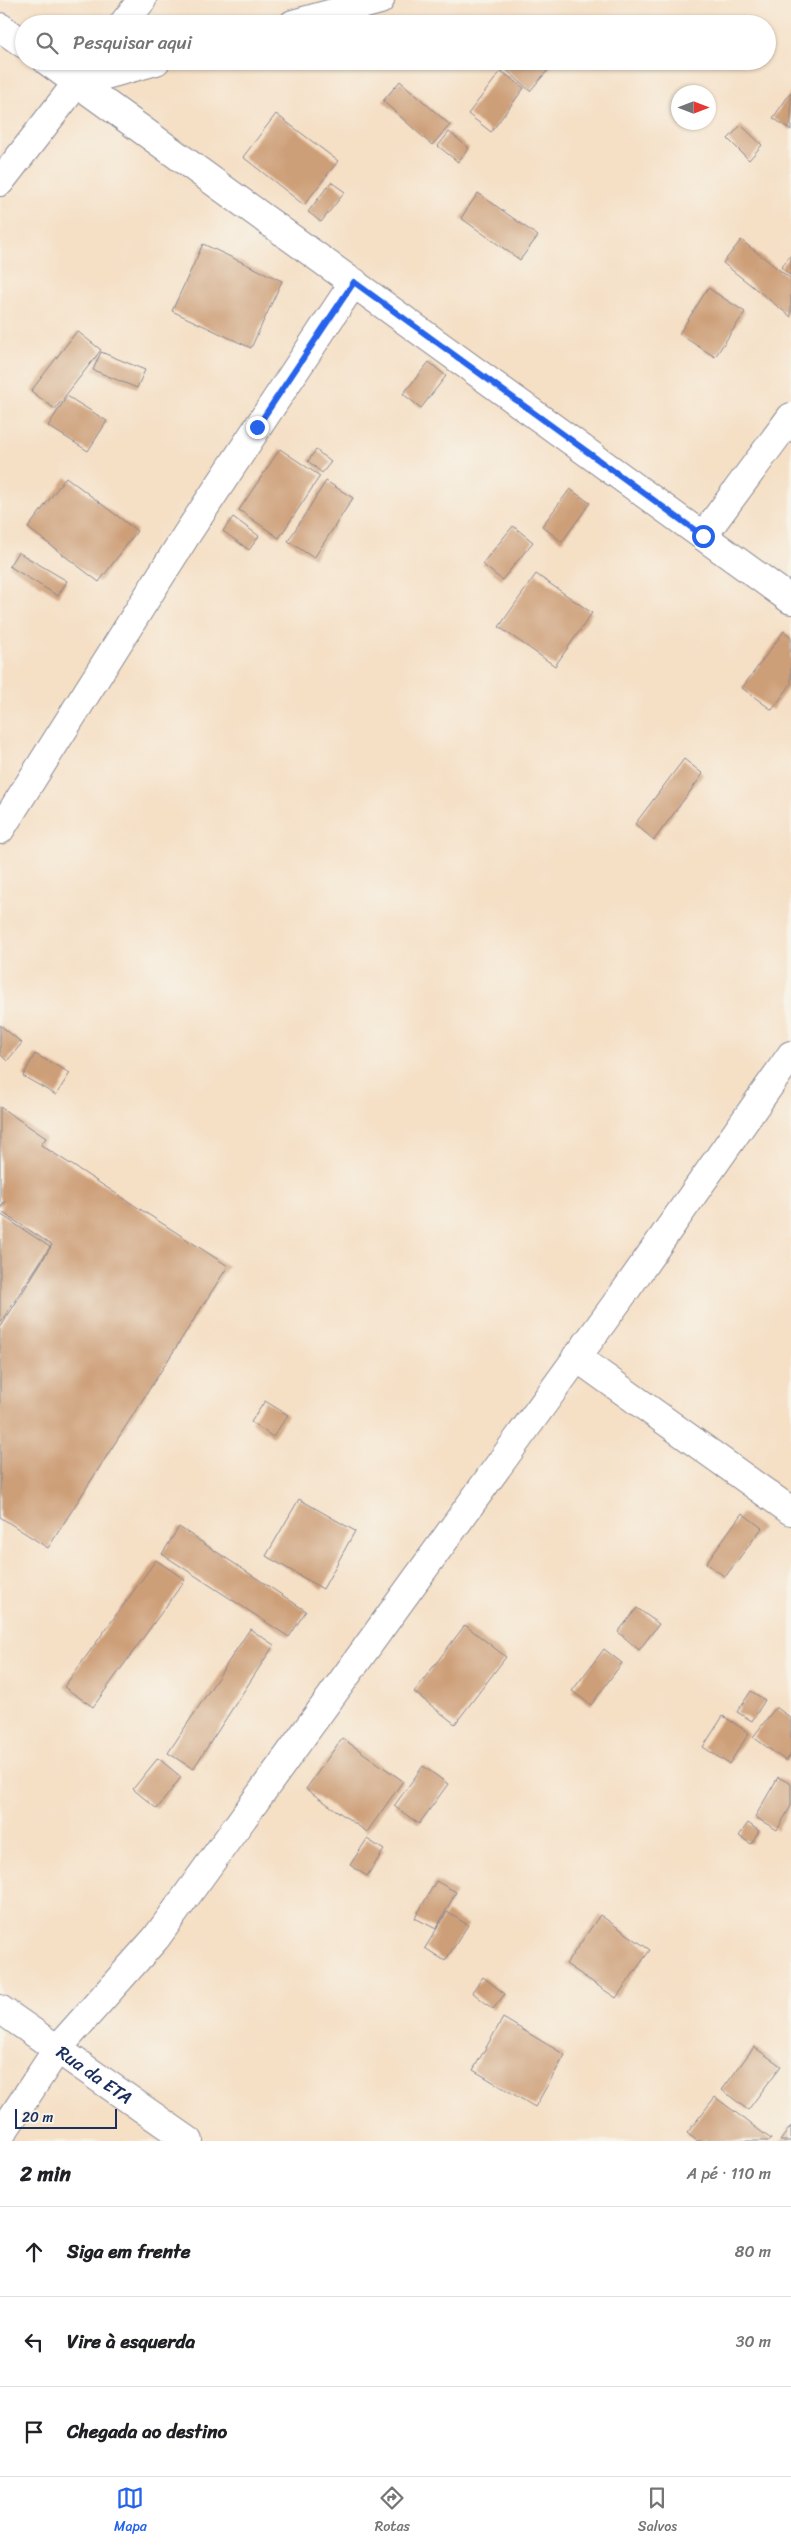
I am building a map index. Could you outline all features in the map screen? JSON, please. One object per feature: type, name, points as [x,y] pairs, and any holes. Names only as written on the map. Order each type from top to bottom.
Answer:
[{"type":"street","points":[[130,15],[142,0]]},
{"type":"street","points":[[326,15],[380,0]]},
{"type":"street","points":[[0,27],[15,38]]},
{"type":"street","points":[[59,70],[791,600]]},
{"type":"street","points":[[0,182],[87,70]]},
{"type":"street","points":[[77,83],[124,70]]},
{"type":"street","points":[[0,830],[269,408],[354,282]]},
{"type":"street","points":[[703,536],[791,417]]},
{"type":"street","points":[[0,2136],[58,2048],[156,1938],[576,1357],[791,1055]]},
{"type":"street","points":[[576,1357],[791,1512]]},
{"type":"street","name":"Rua da ETA","points":[[0,2009],[189,2141]]},
{"type":"building","points":[[507,70],[548,70],[530,91]]},
{"type":"building","points":[[501,71],[524,88],[491,132],[468,114]]},
{"type":"building","points":[[400,81],[450,125],[432,145],[383,101]]},
{"type":"building","points":[[791,92],[791,130],[773,118]]},
{"type":"building","points":[[276,114],[338,161],[304,205],[243,157]]},
{"type":"building","points":[[741,125],[762,145],[749,160],[728,139]]},
{"type":"building","points":[[449,132],[469,148],[458,162],[438,146]]},
{"type":"building","points":[[331,182],[345,192],[321,222],[308,212]]},
{"type":"building","points":[[478,193],[538,236],[520,260],[461,218]]},
{"type":"building","points":[[741,240],[791,279],[791,317],[723,263]]},
{"type":"building","points":[[203,244],[282,281],[251,348],[172,311]]},
{"type":"building","points":[[791,255],[791,276],[781,267]]},
{"type":"building","points":[[708,288],[745,312],[715,357],[679,334]]},
{"type":"building","points":[[77,331],[101,350],[55,409],[31,391]]},
{"type":"building","points":[[101,352],[145,370],[137,388],[93,370]]},
{"type":"building","points":[[429,362],[446,376],[421,408],[403,394]]},
{"type":"building","points":[[67,396],[107,421],[88,451],[48,426]]},
{"type":"building","points":[[280,449],[320,476],[279,538],[239,510]]},
{"type":"building","points":[[316,450],[331,462],[322,473],[308,461]]},
{"type":"building","points":[[66,477],[137,531],[99,582],[28,528]]},
{"type":"building","points":[[326,481],[353,498],[314,558],[288,541]]},
{"type":"building","points":[[570,489],[590,503],[562,542],[542,526]]},
{"type":"building","points":[[233,517],[259,536],[249,550],[223,531]]},
{"type":"building","points":[[513,526],[533,542],[502,580],[482,564]]},
{"type":"building","points":[[18,552],[67,581],[58,596],[9,566]]},
{"type":"building","points":[[536,574],[592,613],[555,666],[499,627]]},
{"type":"building","points":[[784,631],[791,637],[791,684],[772,710],[742,688]]},
{"type":"building","points":[[684,759],[703,774],[654,840],[635,824]]},
{"type":"building","points":[[0,1025],[22,1043],[7,1061],[0,1054]]},
{"type":"building","points":[[35,1054],[70,1073],[56,1095],[23,1076]]},
{"type":"building","points":[[0,1107],[46,1138],[41,1145],[228,1266],[48,1548],[0,1517],[0,1328],[52,1245],[0,1211],[5,1201],[0,1207]]},
{"type":"building","points":[[0,1214],[50,1247],[0,1323]]},
{"type":"building","points":[[265,1401],[288,1415],[273,1437],[251,1422]]},
{"type":"building","points":[[299,1499],[355,1531],[323,1589],[266,1556]]},
{"type":"building","points":[[742,1513],[762,1528],[725,1577],[706,1563]]},
{"type":"building","points":[[179,1527],[306,1611],[289,1637],[162,1554]]},
{"type":"building","points":[[156,1560],[185,1580],[93,1707],[64,1687]]},
{"type":"building","points":[[637,1608],[659,1624],[639,1650],[618,1632]]},
{"type":"building","points":[[465,1625],[506,1657],[455,1724],[414,1692]]},
{"type":"building","points":[[250,1629],[274,1645],[193,1769],[168,1753]]},
{"type":"building","points":[[604,1649],[622,1663],[591,1705],[572,1691]]},
{"type":"building","points":[[751,1691],[765,1700],[752,1721],[737,1712]]},
{"type":"building","points":[[776,1707],[791,1718],[791,1754],[786,1761],[753,1737]]},
{"type":"building","points":[[723,1716],[749,1733],[729,1764],[703,1747]]},
{"type":"building","points":[[342,1738],[403,1781],[367,1832],[306,1789]]},
{"type":"building","points":[[158,1758],[181,1777],[157,1809],[133,1789]]},
{"type":"building","points":[[423,1766],[448,1784],[419,1824],[394,1806]]},
{"type":"building","points":[[778,1777],[791,1784],[791,1806],[777,1830],[755,1817]]},
{"type":"building","points":[[748,1823],[759,1831],[751,1844],[739,1836]]},
{"type":"building","points":[[367,1839],[384,1850],[367,1876],[350,1865]]},
{"type":"building","points":[[436,1881],[456,1892],[436,1929],[415,1918]]},
{"type":"building","points":[[447,1912],[468,1925],[445,1961],[425,1948]]},
{"type":"building","points":[[600,1915],[650,1950],[616,1998],[566,1964]]},
{"type":"building","points":[[483,1977],[505,1994],[493,2009],[472,1992]]},
{"type":"building","points":[[503,2018],[565,2055],[535,2107],[473,2070]]},
{"type":"building","points":[[754,2047],[781,2066],[748,2110],[722,2090]]},
{"type":"building","points":[[715,2097],[771,2139],[770,2141],[697,2141],[687,2133]]},
{"type":"building","points":[[791,2126],[791,2141],[780,2141]]},
{"type":"route","points":[[257,427],[354,282],[703,536]]}]
